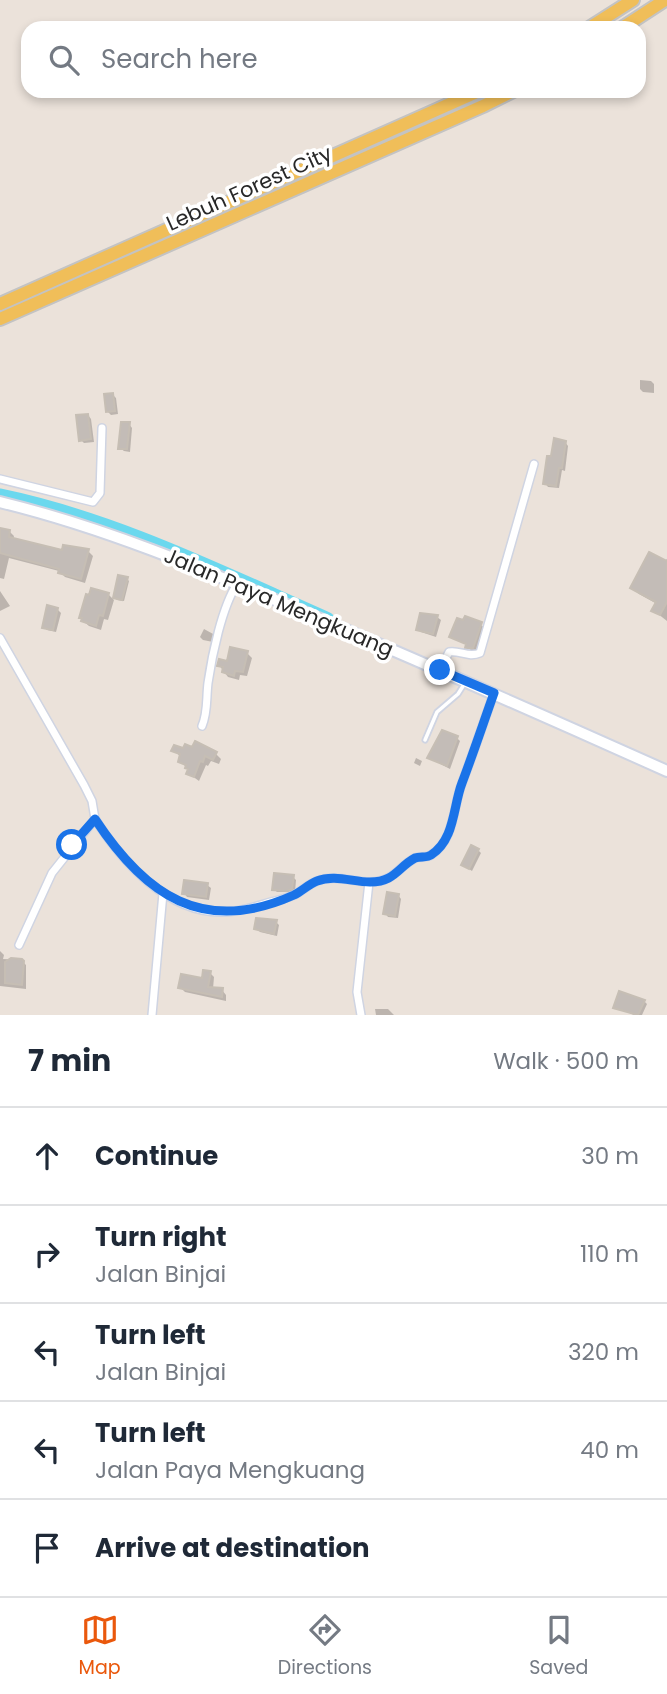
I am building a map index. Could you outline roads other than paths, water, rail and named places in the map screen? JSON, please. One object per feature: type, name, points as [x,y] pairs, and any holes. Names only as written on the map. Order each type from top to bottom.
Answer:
[{"type":"main road","points":[[600,21],[633,0]]},
{"type":"main road","points":[[633,21],[665,0]]},
{"type":"main road","name":"Lebuh Forest City","points":[[0,304],[463,98]]},
{"type":"main road","name":"Lebuh Forest City","points":[[0,319],[499,98]]},
{"type":"street","points":[[0,479],[93,502],[100,493],[102,482],[102,428]]},
{"type":"street","points":[[440,670],[446,656],[453,651],[474,656],[480,653],[534,464]]},
{"type":"street","name":"Jalan Paya Mengkuang","points":[[0,502],[71,521],[186,561],[494,693],[667,771]]},
{"type":"street","points":[[202,726],[207,714],[209,681],[219,633],[229,597],[237,584]]},
{"type":"street","points":[[0,638],[84,785],[92,801],[95,819],[122,856],[163,893],[183,904],[205,911],[245,909],[295,895],[318,880],[337,878],[369,882],[396,875],[415,858],[430,855],[442,842],[453,823],[460,786],[494,693]]},
{"type":"street","points":[[19,945],[52,873],[95,819]]},
{"type":"street","points":[[361,1015],[357,992],[369,882]]},
{"type":"street","points":[[152,1015],[163,893]]},
{"type":"lane","points":[[425,740],[437,712],[458,694],[466,682]]},
{"type":"waterway","points":[[0,493],[43,503],[127,530],[329,617]]}]
